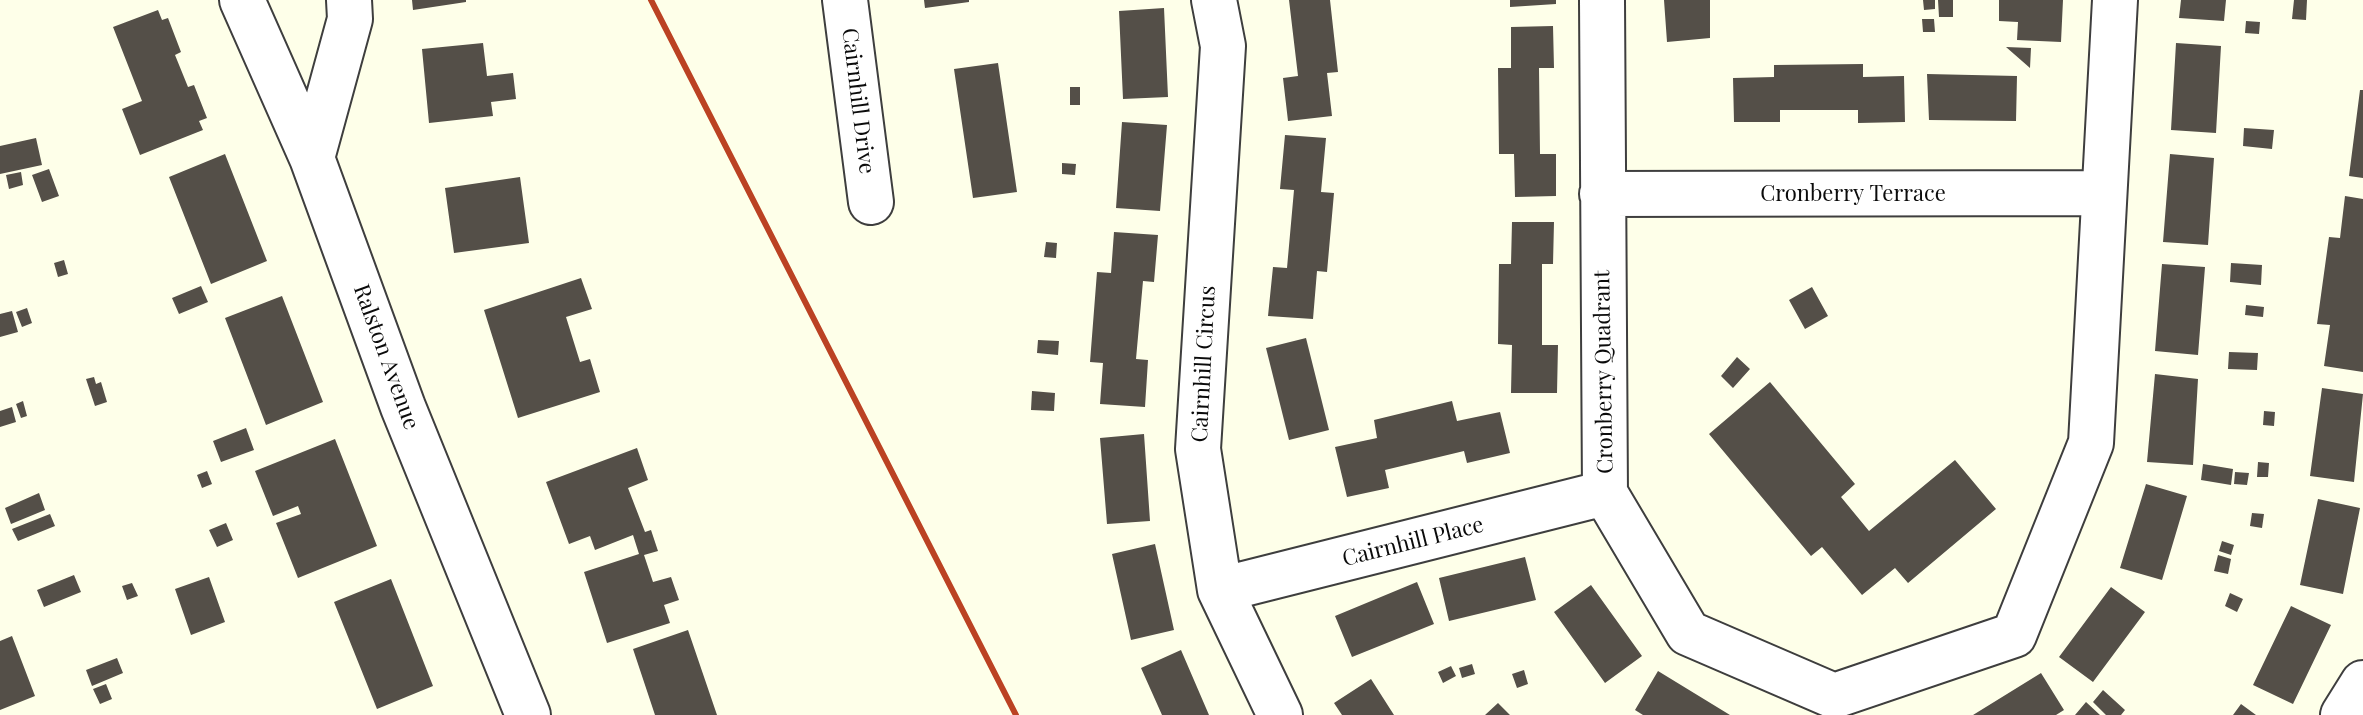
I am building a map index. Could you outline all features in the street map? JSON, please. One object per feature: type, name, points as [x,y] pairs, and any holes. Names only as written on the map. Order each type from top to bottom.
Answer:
[{"type":"street","name":"Ralston Avenue","points":[[242,0],[312,158],[403,407],[528,715]]},
{"type":"street","points":[[312,158],[350,19],[349,0]]},
{"type":"street","name":"Cairnhill Drive","points":[[845,0],[871,202]]},
{"type":"street","name":"Cairnhill Circus","points":[[1214,0],[1223,46],[1198,449],[1220,590],[1280,715]]},
{"type":"street","name":"Cronberry Quadrant","points":[[1602,0],[1605,493],[1688,633],[1834,696],[2014,635],[2091,443],[2115,0]]},
{"type":"street","name":"Cronberry Terrace","points":[[1602,194],[2104,193]]},
{"type":"street","name":"Cairnhill Place","points":[[1220,590],[1605,493]]},
{"type":"street","points":[[2343,715],[2363,683]]},
{"type":"building","points":[[412,0],[466,0],[466,2],[413,10]]},
{"type":"building","points":[[924,0],[969,0],[969,2],[925,8]]},
{"type":"building","points":[[1289,0],[1330,0],[1338,72],[1327,73],[1332,116],[1288,121],[1283,78],[1298,76]]},
{"type":"building","points":[[1510,0],[1556,0],[1556,4],[1510,7]]},
{"type":"building","points":[[1664,0],[1710,0],[1710,38],[1667,42]]},
{"type":"building","points":[[1923,0],[1935,0],[1935,9],[1924,10]]},
{"type":"building","points":[[1938,0],[1953,0],[1953,17],[1939,17]]},
{"type":"building","points":[[1999,0],[2063,0],[2061,42],[2017,40],[2018,22],[1999,21]]},
{"type":"building","points":[[2181,0],[2226,0],[2224,21],[2179,18]]},
{"type":"building","points":[[2294,0],[2307,0],[2306,20],[2292,19]]},
{"type":"building","points":[[1164,8],[1168,97],[1123,99],[1119,11]]},
{"type":"building","points":[[158,10],[162,20],[168,18],[181,52],[175,55],[188,87],[194,85],[207,118],[199,121],[203,130],[140,155],[122,109],[142,101],[113,27]]},
{"type":"building","points":[[1922,19],[1934,19],[1935,32],[1923,32]]},
{"type":"building","points":[[2246,21],[2260,22],[2259,34],[2245,33]]},
{"type":"building","points":[[1553,26],[1554,68],[1539,68],[1540,154],[1556,154],[1556,196],[1515,197],[1514,154],[1499,154],[1498,68],[1511,68],[1511,27]]},
{"type":"building","points":[[483,43],[487,76],[513,73],[516,99],[491,102],[493,116],[429,123],[422,49]]},
{"type":"building","points":[[2176,43],[2221,46],[2216,133],[2171,130]]},
{"type":"building","points":[[2006,47],[2031,48],[2030,68]]},
{"type":"building","points":[[998,63],[1017,192],[973,198],[954,69]]},
{"type":"building","points":[[1863,64],[1863,77],[1904,76],[1905,122],[1858,123],[1858,110],[1780,110],[1780,122],[1734,122],[1733,78],[1774,77],[1774,65]]},
{"type":"building","points":[[1927,74],[2017,76],[2016,121],[1929,120]]},
{"type":"building","points":[[1070,87],[1080,87],[1080,105],[1070,105]]},
{"type":"building","points":[[2360,90],[2363,90],[2363,178],[2349,176]]},
{"type":"building","points":[[1122,122],[1167,125],[1160,211],[1116,208]]},
{"type":"building","points":[[2244,128],[2274,130],[2272,149],[2243,146]]},
{"type":"building","points":[[1285,135],[1326,138],[1321,192],[1334,193],[1327,272],[1317,271],[1313,319],[1268,316],[1273,267],[1287,268],[1294,190],[1280,189]]},
{"type":"building","points":[[36,138],[42,165],[0,174],[0,146]]},
{"type":"building","points":[[225,154],[267,261],[211,284],[169,177]]},
{"type":"building","points":[[2170,154],[2214,158],[2208,245],[2163,242]]},
{"type":"building","points":[[1062,163],[1076,164],[1075,175],[1062,174]]},
{"type":"building","points":[[49,169],[59,196],[42,202],[32,175]]},
{"type":"building","points":[[21,172],[23,185],[9,189],[6,175]]},
{"type":"building","points":[[520,177],[529,243],[454,253],[445,188]]},
{"type":"building","points":[[2345,196],[2363,199],[2363,372],[2324,366],[2330,325],[2317,324],[2329,237],[2340,238]]},
{"type":"building","points":[[1512,222],[1554,222],[1553,264],[1542,264],[1542,345],[1558,345],[1557,393],[1511,393],[1512,345],[1498,344],[1499,264],[1511,264]]},
{"type":"building","points":[[1114,232],[1158,235],[1154,282],[1143,281],[1136,359],[1148,360],[1145,407],[1100,404],[1103,363],[1090,362],[1097,272],[1111,273]]},
{"type":"building","points":[[1046,242],[1057,243],[1056,258],[1044,257]]},
{"type":"building","points":[[64,260],[68,274],[58,277],[54,263]]},
{"type":"building","points":[[2231,263],[2262,265],[2261,285],[2230,282]]},
{"type":"building","points":[[2162,264],[2205,267],[2198,355],[2155,351]]},
{"type":"building","points":[[581,278],[592,309],[566,317],[580,362],[590,359],[600,392],[518,418],[484,310]]},
{"type":"building","points":[[201,286],[208,302],[179,314],[172,298]]},
{"type":"building","points":[[1812,287],[1828,316],[1805,329],[1789,300]]},
{"type":"building","points":[[282,296],[323,402],[266,425],[225,318]]},
{"type":"building","points":[[2246,305],[2264,307],[2263,317],[2245,315]]},
{"type":"building","points":[[27,308],[32,323],[22,327],[16,312]]},
{"type":"building","points":[[12,311],[18,332],[0,337],[0,314]]},
{"type":"building","points":[[1306,338],[1329,430],[1289,440],[1266,348]]},
{"type":"building","points":[[1038,340],[1059,341],[1058,355],[1037,353]]},
{"type":"building","points":[[2229,352],[2258,353],[2257,370],[2228,369]]},
{"type":"building","points":[[1737,357],[1750,369],[1733,388],[1721,376]]},
{"type":"building","points":[[2155,374],[2198,379],[2193,465],[2147,462]]},
{"type":"building","points":[[94,377],[96,384],[101,382],[107,402],[95,406],[86,379]]},
{"type":"building","points":[[1770,382],[1855,484],[1841,497],[1869,531],[1955,460],[1996,509],[1908,583],[1895,568],[1862,595],[1822,547],[1811,556],[1709,434]]},
{"type":"building","points":[[2322,388],[2363,394],[2354,482],[2310,476]]},
{"type":"building","points":[[1032,391],[1055,393],[1054,411],[1031,410]]},
{"type":"building","points":[[23,401],[27,416],[21,418],[16,404]]},
{"type":"building","points":[[1452,401],[1457,421],[1500,412],[1510,453],[1467,463],[1464,451],[1385,470],[1389,488],[1347,497],[1335,447],[1377,438],[1374,420]]},
{"type":"building","points":[[12,407],[16,422],[0,427],[0,411]]},
{"type":"building","points":[[2264,411],[2275,412],[2274,426],[2263,425]]},
{"type":"building","points":[[246,428],[254,450],[221,462],[213,441]]},
{"type":"building","points":[[1144,434],[1150,521],[1107,524],[1100,438]]},
{"type":"building","points":[[335,439],[377,546],[298,578],[276,523],[301,514],[298,506],[273,516],[255,471]]},
{"type":"building","points":[[637,448],[648,480],[628,488],[645,532],[651,530],[658,551],[644,555],[653,582],[671,577],[679,600],[664,605],[670,623],[607,643],[584,572],[639,554],[633,535],[595,550],[590,536],[569,544],[546,482]]},
{"type":"building","points":[[2258,462],[2269,463],[2268,477],[2257,477]]},
{"type":"building","points":[[2203,464],[2233,469],[2231,485],[2201,480]]},
{"type":"building","points":[[207,471],[212,484],[202,488],[197,475]]},
{"type":"building","points":[[2235,472],[2249,473],[2247,485],[2234,484]]},
{"type":"building","points":[[2146,484],[2187,496],[2162,580],[2120,568]]},
{"type":"building","points":[[39,493],[45,510],[11,524],[5,508]]},
{"type":"building","points":[[2318,499],[2360,508],[2343,594],[2300,585]]},
{"type":"building","points":[[2252,513],[2264,514],[2262,528],[2250,526]]},
{"type":"building","points":[[50,514],[55,526],[18,541],[12,529]]},
{"type":"building","points":[[226,523],[233,540],[217,547],[209,530]]},
{"type":"building","points":[[2222,541],[2234,545],[2231,555],[2219,551]]},
{"type":"building","points":[[1155,544],[1174,630],[1131,640],[1112,554]]},
{"type":"building","points":[[2218,555],[2231,559],[2228,574],[2214,571]]},
{"type":"building","points":[[1525,557],[1536,600],[1449,621],[1439,578]]},
{"type":"building","points":[[74,575],[81,592],[44,607],[37,590]]},
{"type":"building","points":[[209,577],[225,622],[191,635],[175,589]]},
{"type":"building","points":[[391,579],[433,686],[377,709],[334,602]]},
{"type":"building","points":[[1417,582],[1434,624],[1352,657],[1335,616]]},
{"type":"building","points":[[132,583],[138,596],[127,600],[122,586]]},
{"type":"building","points":[[1591,585],[1642,656],[1605,683],[1554,612]]},
{"type":"building","points":[[2111,587],[2145,612],[2093,682],[2059,657]]},
{"type":"building","points":[[2230,593],[2243,599],[2237,612],[2225,606]]},
{"type":"building","points":[[2291,606],[2331,625],[2293,704],[2253,685]]},
{"type":"building","points":[[688,630],[717,715],[655,715],[633,649]]},
{"type":"building","points":[[12,636],[35,696],[0,710],[0,641]]},
{"type":"building","points":[[1181,650],[1209,715],[1162,715],[1141,668]]},
{"type":"building","points":[[117,658],[123,673],[92,686],[86,670]]},
{"type":"building","points":[[1472,664],[1475,674],[1462,678],[1459,668]]},
{"type":"building","points":[[1451,666],[1456,676],[1443,683],[1438,672]]},
{"type":"building","points":[[1524,670],[1528,684],[1517,688],[1512,674]]},
{"type":"building","points":[[1658,671],[1730,715],[1643,715],[1635,710]]},
{"type":"building","points":[[2041,673],[2064,710],[2056,715],[1973,715]]},
{"type":"building","points":[[1371,679],[1394,715],[1342,715],[1334,703]]},
{"type":"building","points":[[106,684],[112,699],[100,704],[93,689]]},
{"type":"building","points":[[2103,690],[2125,710],[2121,715],[2106,715],[2093,702]]},
{"type":"building","points":[[2086,702],[2100,715],[2075,715]]},
{"type":"building","points":[[1498,703],[1510,715],[1485,715]]},
{"type":"building","points":[[2241,704],[2256,715],[2233,715]]},
{"type":"railway","points":[[651,0],[1016,715]]}]
